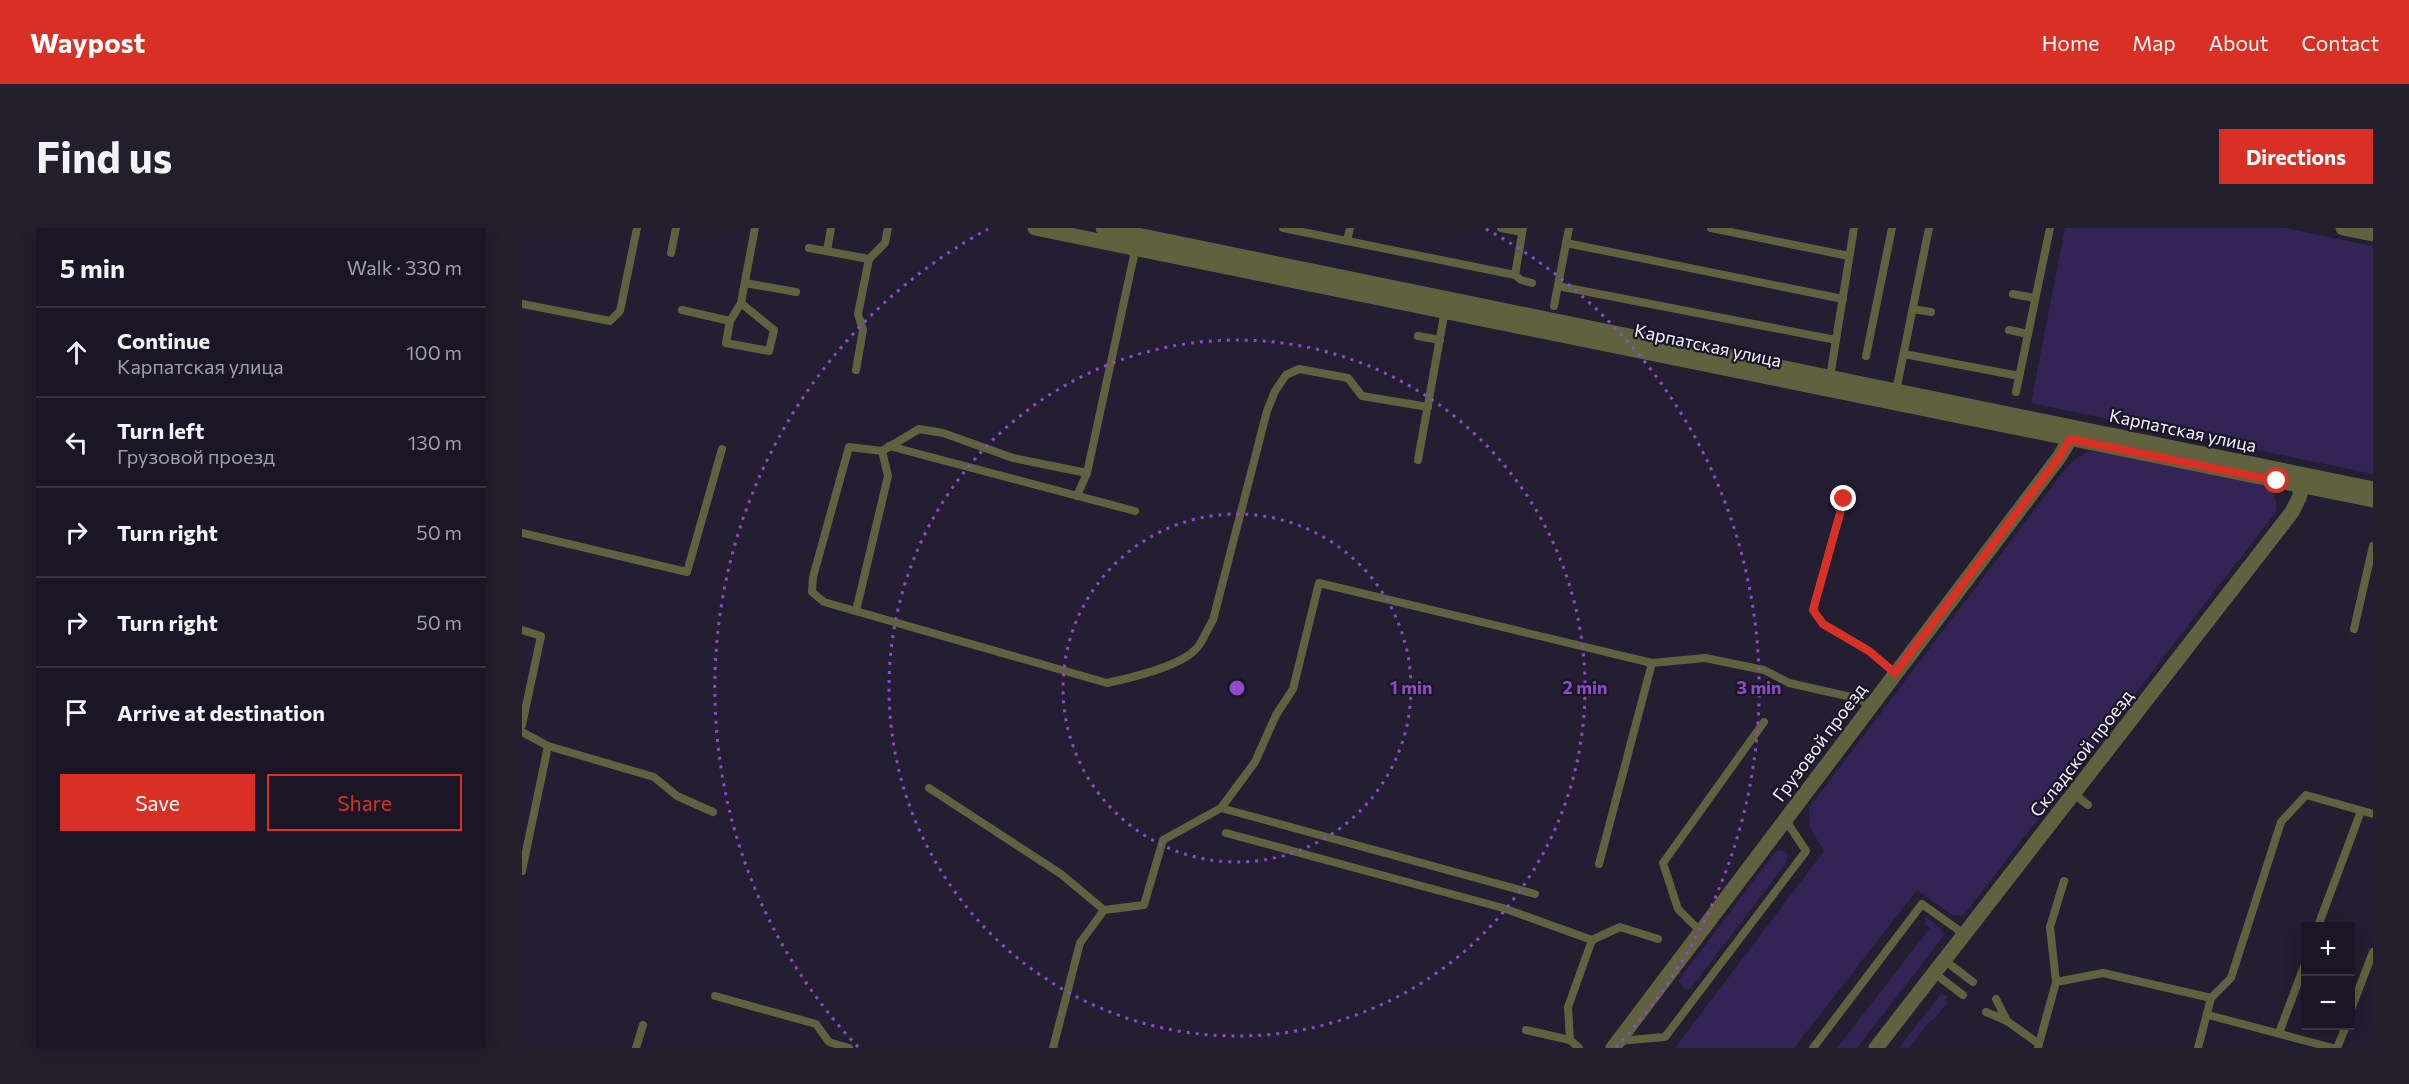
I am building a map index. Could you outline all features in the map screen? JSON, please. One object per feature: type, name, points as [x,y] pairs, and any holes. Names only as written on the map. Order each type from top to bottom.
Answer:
[{"type":"street","name":"Карпатская улица","points":[[1035,228],[1137,242],[2303,480],[2373,489]]},
{"type":"street","name":"Карпатская улица","points":[[1103,228],[1137,242]]},
{"type":"street","points":[[2343,228],[2373,234]]},
{"type":"street","name":"Карпатская улица","points":[[1446,305],[1830,377],[2071,433]]},
{"type":"street","name":"Грузовой проезд","points":[[1615,1045],[2060,456],[2071,433]]},
{"type":"street","name":"Карпатская улица","points":[[2303,480],[2373,500]]},
{"type":"street","name":"Складской проезд","points":[[1876,1048],[2292,512],[2303,480]]},
{"type":"lane","points":[[522,303],[610,321],[620,311],[637,228]]},
{"type":"lane","points":[[671,253],[676,228]]},
{"type":"lane","points":[[741,303],[774,330],[769,351],[726,343],[730,321],[741,303],[754,228]]},
{"type":"lane","points":[[827,251],[831,228]]},
{"type":"lane","points":[[856,370],[863,330],[858,314],[869,259],[885,243],[888,228]]},
{"type":"lane","points":[[1283,228],[1515,275],[1521,280],[1532,283]]},
{"type":"lane","points":[[1347,241],[1350,228]]},
{"type":"lane","points":[[1501,228],[1522,230],[1515,275]]},
{"type":"lane","points":[[1554,306],[1569,228]]},
{"type":"lane","points":[[1711,228],[1849,256]]},
{"type":"lane","points":[[1830,377],[1854,228]]},
{"type":"lane","points":[[1866,356],[1892,228]]},
{"type":"lane","points":[[1896,391],[1929,228]]},
{"type":"lane","points":[[2016,392],[2050,228]]},
{"type":"lane","points":[[1077,496],[1087,473],[1137,242]]},
{"type":"lane","points":[[1566,243],[1843,298]]},
{"type":"lane","points":[[809,248],[869,259]]},
{"type":"lane","points":[[745,283],[796,292]]},
{"type":"lane","points":[[1558,286],[1836,340]]},
{"type":"lane","points":[[2013,294],[2035,298]]},
{"type":"lane","points":[[1418,460],[1446,305]]},
{"type":"lane","points":[[1913,309],[1931,312]]},
{"type":"lane","points":[[682,310],[730,321]]},
{"type":"lane","points":[[2009,330],[2028,334]]},
{"type":"lane","points":[[1418,336],[1440,340]]},
{"type":"lane","points":[[1904,354],[2019,376]]},
{"type":"lane","points":[[1135,511],[886,448],[849,447],[813,577],[812,592],[824,602],[1107,683],[1139,676],[1172,663],[1195,650],[1213,620],[1267,411],[1275,391],[1286,375],[1299,369],[1348,378],[1362,396],[1428,407]]},
{"type":"lane","points":[[886,448],[919,429],[943,433],[1013,458],[1087,473]]},
{"type":"lane","points":[[856,611],[888,476],[886,448]]},
{"type":"lane","points":[[522,533],[687,572],[722,449]]},
{"type":"lane","points":[[1844,499],[1813,610],[1823,624],[1869,651],[1895,673]]},
{"type":"lane","points":[[2354,629],[2373,546]]},
{"type":"lane","points":[[1053,1048],[1080,943],[1104,910],[1144,904],[1163,840],[1221,808],[1255,762],[1276,715],[1293,689],[1319,583],[1652,663],[1705,658],[1764,670],[1789,683],[1860,699],[1870,706]]},
{"type":"lane","points":[[522,630],[541,636],[522,725]]},
{"type":"lane","points":[[1599,864],[1652,663]]},
{"type":"lane","points":[[1701,932],[1678,909],[1663,863],[1764,722]]},
{"type":"lane","points":[[522,732],[548,746],[654,777],[677,796],[713,812]]},
{"type":"lane","points":[[522,871],[548,746]]},
{"type":"lane","points":[[929,788],[1061,874],[1104,910]]},
{"type":"lane","points":[[2074,794],[2088,805]]},
{"type":"lane","points":[[2198,1048],[2211,998],[2231,978],[2281,822],[2306,795],[2373,814]]},
{"type":"lane","points":[[1221,808],[1534,894]]},
{"type":"lane","points":[[2320,922],[2361,811]]},
{"type":"lane","points":[[1615,1045],[1665,1037],[1806,851],[1785,819]]},
{"type":"lane","points":[[1226,833],[1503,908],[1592,940],[1620,927],[1658,939]]},
{"type":"lane","points":[[1986,1012],[2007,1021],[2039,1046],[2056,982],[2050,927],[2064,881]]},
{"type":"lane","points":[[1813,1048],[1922,904],[1964,934]]},
{"type":"lane","points":[[1570,1040],[1568,1006],[1592,940]]},
{"type":"lane","points":[[2355,999],[2373,952]]},
{"type":"lane","points":[[1944,960],[1973,982]]},
{"type":"lane","points":[[1934,973],[1963,995]]},
{"type":"lane","points":[[2056,982],[2103,973],[2211,998]]},
{"type":"lane","points":[[2279,1033],[2301,974]]},
{"type":"lane","points":[[715,996],[816,1024],[829,1042],[849,1048]]},
{"type":"lane","points":[[1996,999],[2007,1021]]},
{"type":"lane","points":[[2208,1015],[2332,1048]]},
{"type":"lane","points":[[636,1048],[643,1025]]},
{"type":"lane","points":[[1527,1030],[1570,1040],[1579,1048]]},
{"type":"lane","points":[[2337,1048],[2344,1030]]},
{"type":"shaded area","points":[[2065,228],[2285,228],[2373,246],[2373,474],[2031,403]]},
{"type":"shaded area","points":[[2087,452],[2102,452],[2260,484],[2274,495],[2276,512],[1963,916],[1952,915],[1917,890],[1794,1048],[1675,1048],[1824,851],[1810,828],[1809,808],[2066,468]]},
{"type":"shaded area","points":[[1781,850],[1788,854],[1786,863],[1690,989],[1685,989],[1678,981],[1775,852]]},
{"type":"shaded area","points":[[1925,916],[1940,928],[1944,934],[1942,938],[1857,1048],[1837,1048],[1930,928],[1925,924]]},
{"type":"shaded area","points":[[1941,994],[1948,997],[1944,999],[1948,1002],[1909,1048],[1899,1048]]},
{"type":"route","points":[[1844,499],[1813,610],[1823,624],[1869,651],[1895,673],[2060,456],[2070,439],[2277,481]]}]
